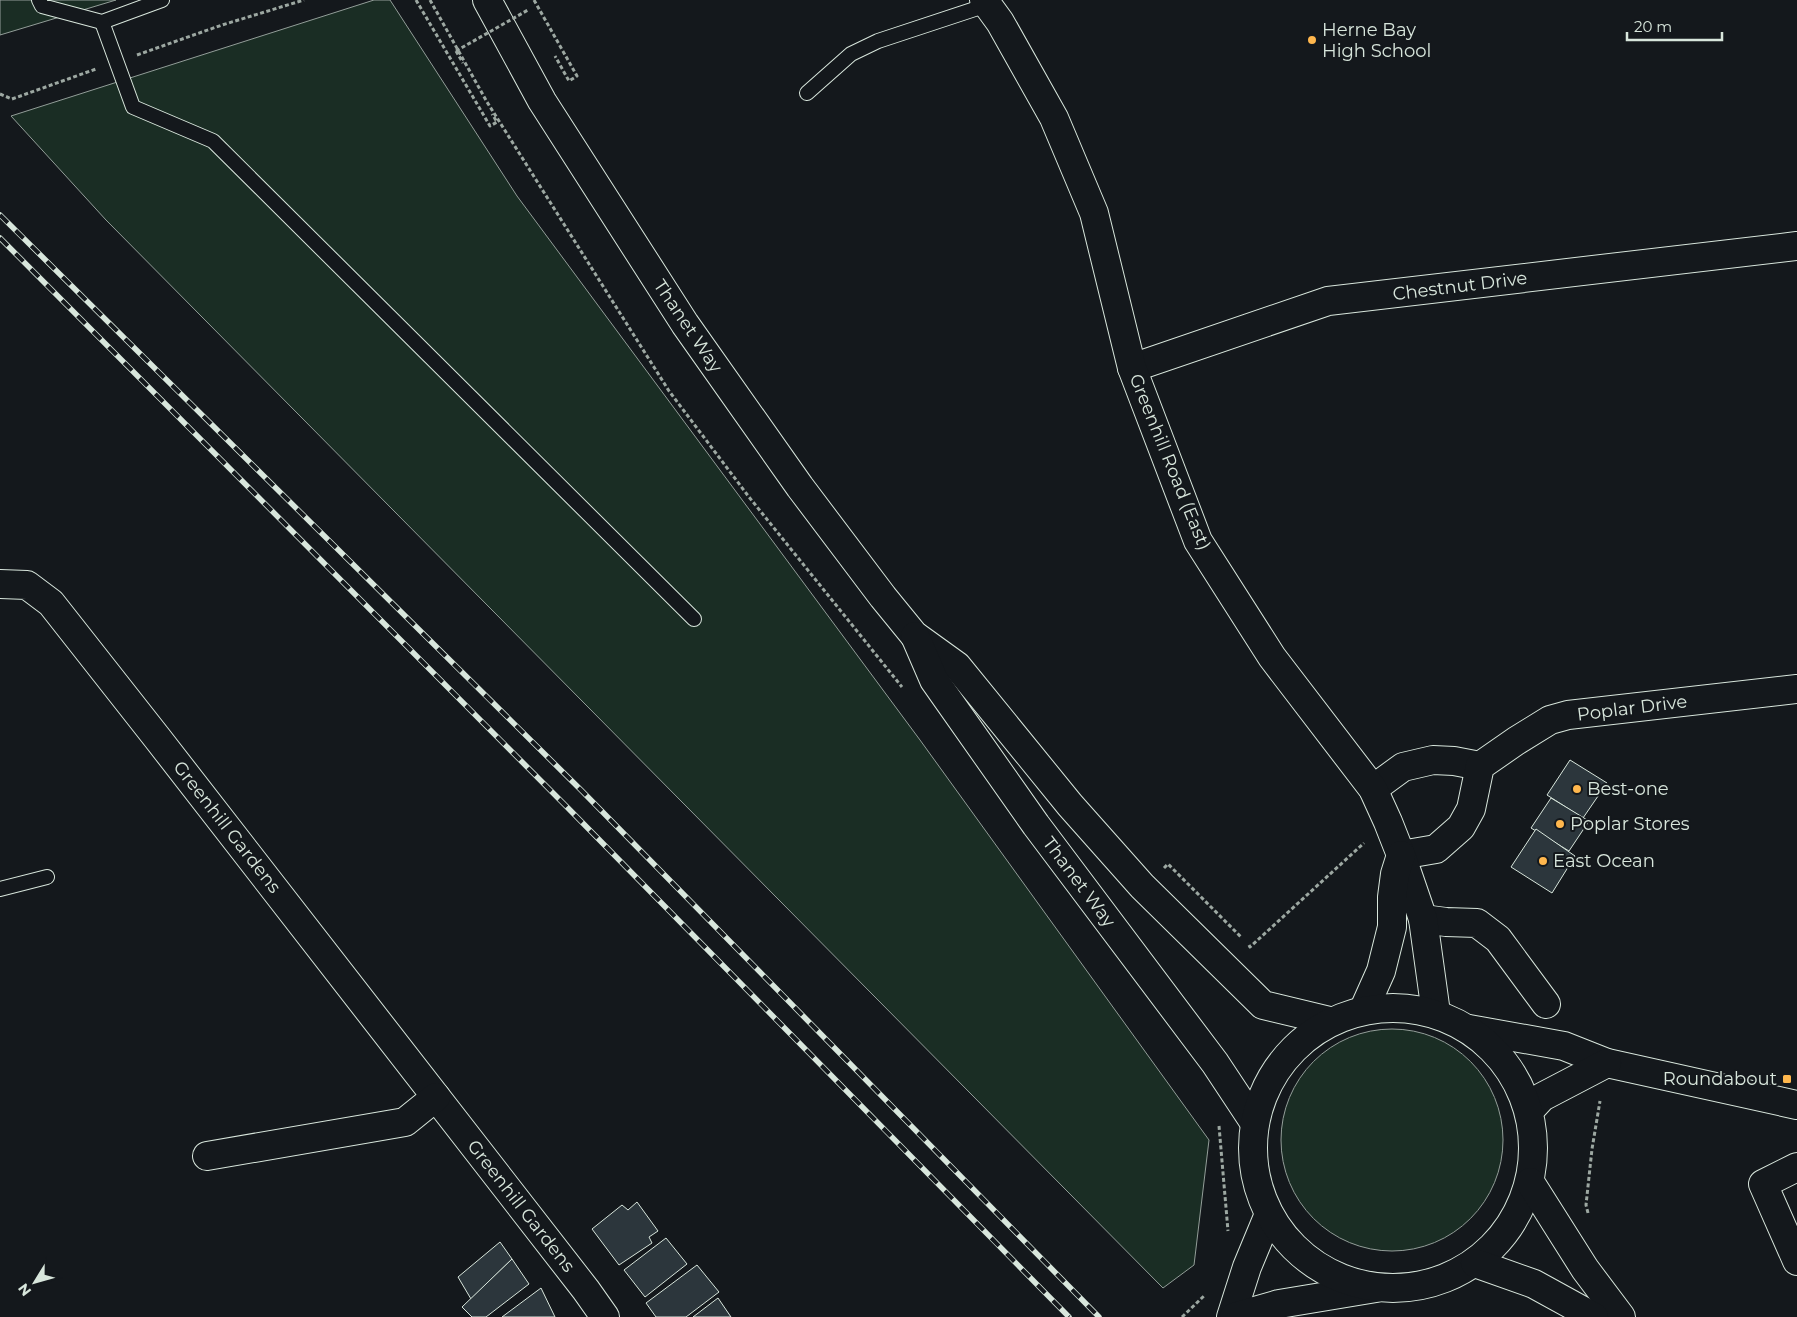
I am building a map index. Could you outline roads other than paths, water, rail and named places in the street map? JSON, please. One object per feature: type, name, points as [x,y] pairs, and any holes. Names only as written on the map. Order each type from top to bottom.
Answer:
[{"type":"street","name":"Thanet Way","points":[[487,0],[542,101],[626,235],[685,324],[800,486],[883,597],[914,635],[957,666],[1070,805],[1142,886],[1263,1005],[1330,1021]]},
{"type":"street","name":"Greenhill Road (East)","points":[[986,2],[1000,22],[1054,118],[1094,213],[1132,368],[1198,541],[1272,657],[1373,789],[1388,822],[1402,855],[1423,919],[1436,1013]]},
{"type":"street","name":"Chestnut Drive","points":[[1132,368],[1328,301],[1797,246]]},
{"type":"street","name":"Greenhill Gardens","points":[[0,584],[27,586],[51,603],[436,1096],[605,1317]]},
{"type":"street","name":"Thanet Way","points":[[914,635],[934,680],[1036,825],[1215,1063],[1254,1122]]},
{"type":"street","name":"Poplar Drive","points":[[1480,766],[1550,720],[1568,715],[1797,690]]},
{"type":"street","points":[[1364,1009],[1381,971],[1392,927],[1395,874],[1402,855],[1436,849],[1462,827],[1471,809],[1480,766],[1454,761],[1433,760],[1403,767],[1373,789]]},
{"type":"street","points":[[1423,919],[1477,923],[1498,939],[1546,1004]]},
{"type":"street","points":[[1376,1288],[1343,1280],[1313,1264],[1288,1242],[1269,1214],[1257,1185],[1252,1154],[1254,1122],[1268,1081],[1294,1046],[1330,1021],[1364,1009],[1436,1013],[1469,1028],[1564,1046],[1607,1063],[1797,1105]]},
{"type":"street","points":[[1232,1317],[1279,1304],[1376,1288],[1410,1288],[1444,1280],[1475,1263],[1499,1241],[1518,1214],[1530,1182],[1534,1146],[1530,1111],[1516,1078],[1495,1050],[1469,1028]]},
{"type":"street","points":[[1530,1111],[1542,1097],[1607,1063]]},
{"type":"street","points":[[207,1156],[406,1122],[436,1096]]},
{"type":"street","points":[[1797,1167],[1763,1184],[1797,1261]]},
{"type":"street","points":[[1530,1182],[1585,1269],[1621,1317]]},
{"type":"street","points":[[1232,1317],[1247,1267],[1269,1214]]},
{"type":"street","points":[[1475,1263],[1534,1284],[1594,1317]]},
{"type":"lane","points":[[39,0],[42,6],[102,22],[162,0]]},
{"type":"lane","points":[[807,93],[851,54],[878,41],[986,2]]},
{"type":"lane","points":[[102,22],[133,107],[213,141],[694,619]]},
{"type":"lane","points":[[0,889],[47,878]]},
{"type":"railway","points":[[0,215],[581,790],[1099,1317]]},
{"type":"railway","points":[[0,238],[565,805],[1069,1317]]},
{"type":"place","name":"Herne Bay High School","points":[[1312,40]]},
{"type":"place","name":"Best-one","points":[[1577,789]]},
{"type":"place","name":"Poplar Stores","points":[[1560,824]]},
{"type":"place","name":"East Ocean","points":[[1543,861]]},
{"type":"place","name":"Roundabout","points":[[1787,1079]]}]
